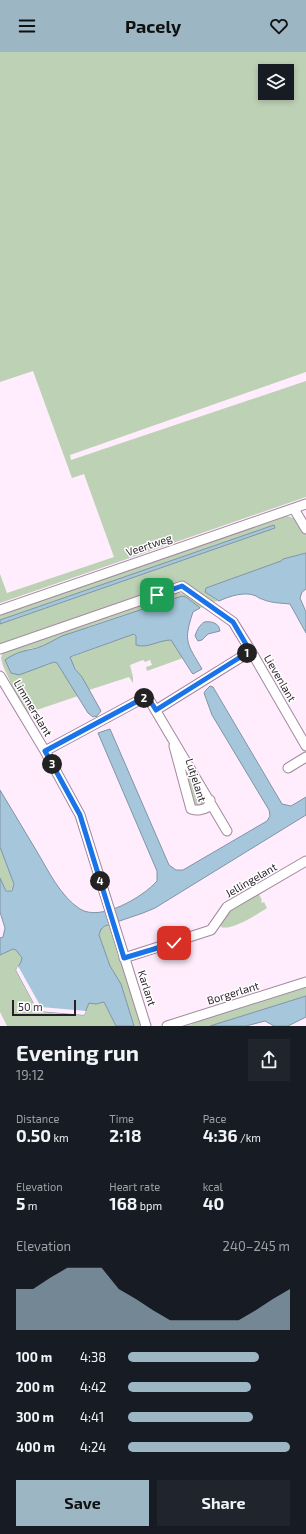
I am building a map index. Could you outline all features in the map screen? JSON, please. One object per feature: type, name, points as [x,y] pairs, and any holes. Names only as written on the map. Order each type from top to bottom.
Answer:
[{"type":"street","name":"Veertweg","points":[[0,610],[306,504]]},
{"type":"street","points":[[294,508],[306,529]]},
{"type":"street","points":[[0,649],[182,586],[233,622],[250,651]]},
{"type":"street","name":"Lievenlant","points":[[156,710],[250,651],[306,746]]},
{"type":"street","name":"Limmerslant","points":[[0,676],[45,751],[80,815],[124,958]]},
{"type":"street","name":"Lutjelant","points":[[100,722],[147,696],[227,831]]},
{"type":"street","name":"Limmerslant","points":[[45,751],[100,722]]},
{"type":"street","name":"Lutjelant","points":[[172,737],[191,809],[196,811],[203,810],[208,807],[210,800]]},
{"type":"street","points":[[288,768],[306,757]]},
{"type":"street","name":"Jellingelant","points":[[124,958],[211,930],[227,907],[306,861]]},
{"type":"street","name":"Karlant","points":[[124,958],[146,1026]]},
{"type":"street","name":"Borgerlant","points":[[167,1026],[306,982]]},
{"type":"green space","points":[[0,52],[306,52],[306,372],[70,455],[71,460],[306,381],[306,497],[0,603],[0,574],[7,593],[114,557],[84,474],[72,478],[33,371],[0,382]]},
{"type":"green space","points":[[284,516],[292,517],[304,529],[306,536],[306,553],[283,559],[206,588],[205,592],[218,601],[212,602],[179,581],[145,592],[140,597],[0,645],[0,624],[275,528],[274,526],[0,620],[0,613]]},
{"type":"green space","points":[[174,592],[188,594],[204,607],[200,608],[184,597],[179,597],[96,624],[58,638],[44,645],[27,649],[45,666],[54,662],[57,663],[78,696],[25,714],[3,666],[1,658],[3,652]]},
{"type":"green space","points":[[134,634],[151,644],[163,640],[171,640],[183,658],[147,671],[146,667],[152,665],[150,660],[145,662],[143,660],[130,665],[133,683],[129,677],[89,690],[69,658]]},
{"type":"green space","points":[[180,760],[204,800],[202,805],[194,805]]},
{"type":"green space","points":[[0,847],[14,883],[13,888],[10,891],[5,890],[0,878]]},
{"type":"green space","points":[[259,894],[262,903],[264,902],[267,908],[251,918],[231,927],[221,927],[220,923],[228,912]]},
{"type":"green space","points":[[110,924],[142,1022],[140,1023],[141,1026],[134,1026],[121,984],[110,966],[99,935],[101,929]]},
{"type":"green space","points":[[13,949],[16,950],[22,958],[18,966],[86,1010],[89,1002],[96,1004],[104,1002],[116,1026],[7,1026],[0,1012],[0,955]]},
{"type":"green space","points":[[306,986],[306,996],[210,1026],[186,1026],[193,1024],[193,1022]]},
{"type":"water","points":[[274,525],[275,528],[0,624],[0,620]]},
{"type":"water","points":[[306,553],[306,589],[302,592],[300,598],[306,612],[306,633],[290,604],[276,603],[247,594],[233,596],[219,601],[205,592],[206,588],[283,559]]},
{"type":"water","points":[[182,596],[186,597],[200,608],[193,612],[187,636],[190,647],[202,669],[193,674],[171,640],[140,646],[136,645],[136,636],[134,634],[70,657],[75,669],[82,677],[101,711],[96,717],[93,717],[88,713],[57,663],[54,662],[19,675],[11,673],[5,660],[17,653],[40,647],[62,636]]},
{"type":"water","points":[[204,622],[215,623],[220,631],[208,634],[202,640],[198,641],[195,636],[198,628]]},
{"type":"water","points":[[210,686],[213,687],[282,804],[291,806],[306,797],[306,815],[155,908],[105,926],[101,929],[99,935],[110,966],[121,984],[134,1026],[116,1026],[104,1002],[96,1004],[89,1003],[84,1015],[38,1011],[16,970],[22,958],[16,950],[13,949],[0,955],[0,938],[3,937],[5,928],[0,912],[0,878],[6,891],[12,891],[14,884],[0,847],[0,790],[60,890],[73,904],[80,909],[89,912],[110,910],[121,906],[151,887],[157,881],[157,871],[98,733],[110,729],[169,865],[176,870],[183,870],[267,821],[270,816],[269,810],[212,715],[204,693]]},
{"type":"water","points":[[306,996],[306,1017],[288,1026],[274,1026],[265,1021],[246,1026],[210,1026]]},
{"type":"pier","points":[[18,966],[41,1007],[86,1011],[84,1015],[38,1011],[16,970]]},
{"type":"route","points":[[157,595],[182,586],[233,622],[250,651],[156,710],[147,696],[45,751],[80,815],[124,958],[174,943]]}]
